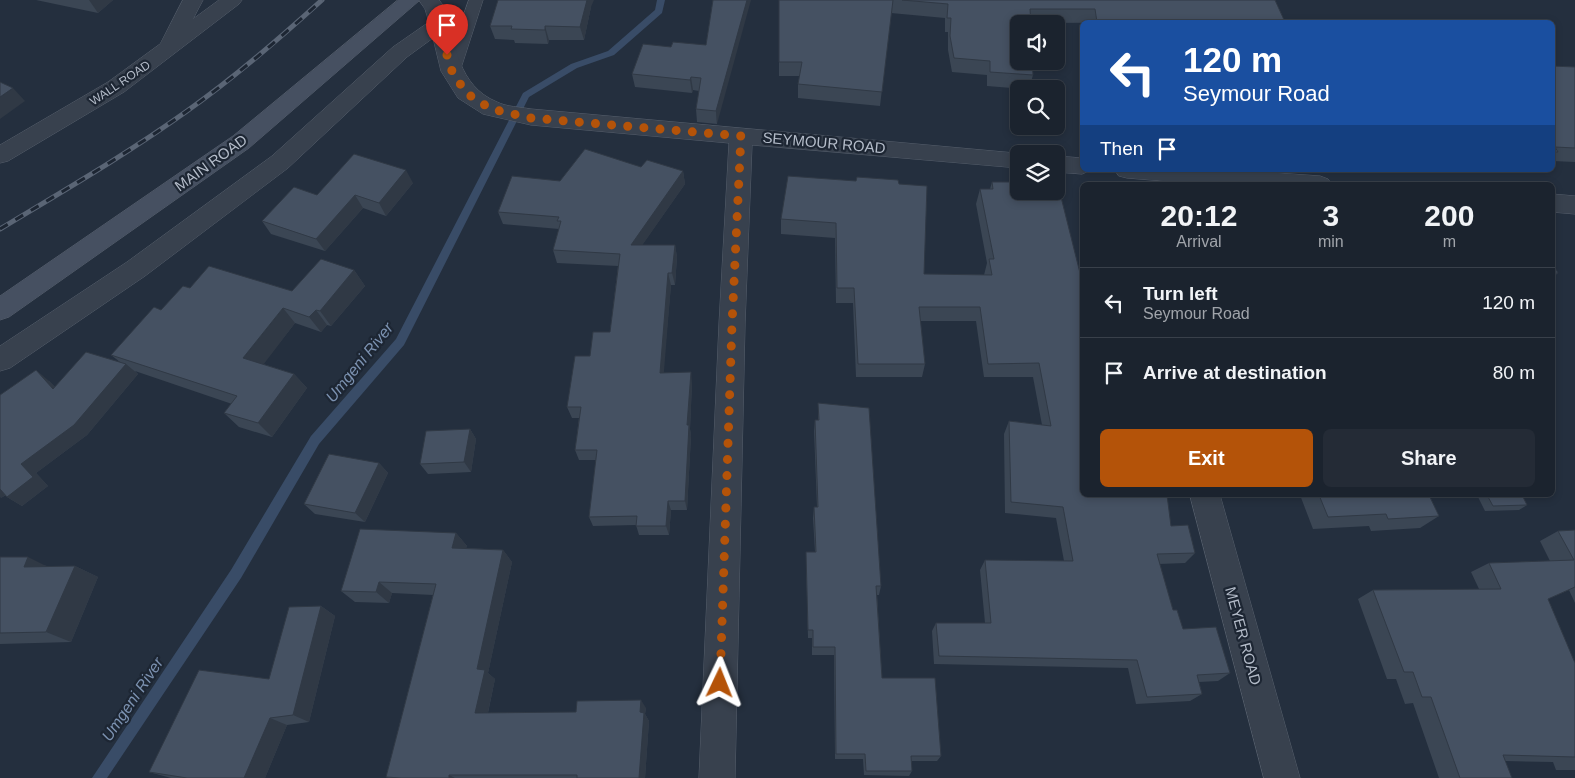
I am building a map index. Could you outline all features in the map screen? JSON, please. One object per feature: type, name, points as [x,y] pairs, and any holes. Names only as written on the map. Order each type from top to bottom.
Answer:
[{"type":"main road","name":"MAIN ROAD","points":[[0,310],[240,142],[410,0]]},
{"type":"street","points":[[168,50],[193,0]]},
{"type":"street","name":"WALL ROAD","points":[[0,155],[116,87],[168,50],[232,0]]},
{"type":"street","name":"SEYMOUR ROAD","points":[[429,0],[436,8],[452,71],[466,93],[491,109],[531,118],[1010,159]]},
{"type":"street","points":[[0,360],[136,269],[280,162],[400,52],[439,24]]},
{"type":"street","points":[[718,778],[732,324],[741,136]]},
{"type":"street","points":[[1065,165],[1080,166]]},
{"type":"street","points":[[1153,172],[1281,182]]},
{"type":"street","points":[[1555,203],[1575,205]]},
{"type":"street","name":"MEYER ROAD","points":[[1206,497],[1282,778]]},
{"type":"lane","points":[[452,71],[476,0]]},
{"type":"building","points":[[498,0],[587,0],[580,27],[545,26],[545,30],[511,29],[512,26],[490,26]]},
{"type":"building","points":[[713,0],[747,0],[716,111],[696,109],[701,78],[691,77],[690,80],[632,74],[643,44],[671,47],[673,42],[706,45]]},
{"type":"building","points":[[779,0],[893,0],[882,92],[798,84],[802,62],[779,62]]},
{"type":"building","points":[[902,0],[1275,0],[1284,20],[1097,20],[1095,9],[1030,9],[1030,15],[1010,15],[1010,70],[1033,70],[1033,75],[990,72],[990,61],[954,58],[950,36],[951,18],[947,18],[948,4]]},
{"type":"building","points":[[1555,66],[1575,67],[1575,148],[1555,147]]},
{"type":"building","points":[[0,82],[13,88],[0,97]]},
{"type":"building","points":[[585,149],[641,167],[647,160],[683,171],[631,245],[675,245],[672,273],[668,273],[660,373],[691,372],[687,425],[689,425],[685,501],[668,501],[666,526],[636,526],[637,516],[589,517],[597,450],[575,450],[581,407],[567,407],[575,356],[590,356],[593,332],[610,332],[620,254],[553,250],[561,221],[557,221],[559,217],[498,212],[512,176],[560,181]]},
{"type":"building","points":[[354,154],[406,170],[379,203],[355,195],[316,239],[262,221],[294,187],[317,195]]},
{"type":"building","points":[[788,176],[856,181],[857,177],[898,180],[899,184],[927,186],[924,274],[992,275],[989,259],[994,259],[980,189],[993,189],[992,182],[1010,182],[1010,200],[1062,200],[1080,273],[1080,497],[1167,497],[1171,526],[1188,525],[1195,553],[1157,554],[1173,610],[1177,610],[1183,629],[1216,627],[1230,673],[1197,675],[1202,694],[1147,697],[1137,660],[939,656],[936,623],[991,623],[985,560],[1073,561],[1063,507],[1011,502],[1009,421],[1051,426],[1039,363],[988,364],[980,307],[919,307],[925,364],[858,364],[854,288],[837,288],[836,223],[781,219]]},
{"type":"building","points":[[321,259],[354,270],[320,311],[316,310],[309,317],[283,308],[243,358],[294,374],[258,423],[224,413],[237,396],[111,355],[154,307],[161,310],[183,286],[190,288],[209,266],[292,291]]},
{"type":"building","points":[[86,352],[126,364],[74,425],[21,464],[33,477],[7,497],[0,489],[0,395],[36,370],[53,389]]},
{"type":"building","points":[[818,403],[869,408],[881,586],[876,586],[882,678],[935,678],[941,756],[911,756],[912,771],[866,771],[865,754],[836,754],[835,647],[813,647],[813,630],[808,630],[806,552],[816,552],[814,507],[818,507],[815,420],[819,420]]},
{"type":"building","points":[[470,429],[464,462],[420,464],[426,431]]},
{"type":"building","points":[[329,454],[379,463],[355,513],[304,504]]},
{"type":"building","points":[[1320,497],[1430,497],[1439,516],[1388,519],[1386,514],[1328,517]]},
{"type":"building","points":[[1488,497],[1523,497],[1527,505],[1493,506]]},
{"type":"building","points":[[360,529],[456,533],[452,548],[503,550],[477,669],[485,670],[475,713],[576,712],[577,701],[641,700],[640,712],[644,713],[639,778],[577,778],[577,775],[449,775],[449,778],[386,777],[436,584],[379,582],[376,592],[341,591]]},
{"type":"building","points":[[1575,530],[1575,587],[1548,599],[1575,663],[1575,757],[1503,755],[1512,778],[1460,778],[1431,697],[1422,697],[1413,672],[1404,672],[1373,590],[1501,589],[1489,563],[1574,560],[1558,531]]},
{"type":"building","points":[[0,557],[28,557],[24,567],[75,566],[46,632],[0,633]]},
{"type":"building","points":[[321,606],[293,715],[270,718],[244,778],[187,778],[149,772],[199,670],[269,679],[289,607]]},
{"type":"waterway","name":"Umgeni River","points":[[99,778],[236,574],[315,440],[400,342],[526,95],[574,66],[611,53],[659,11],[661,0]]},
{"type":"railway","points":[[0,229],[118,157],[187,111],[256,58],[322,0]]},
{"type":"route","points":[[447,55],[452,71],[466,93],[491,109],[531,118],[741,136],[732,324],[720,683]]}]
